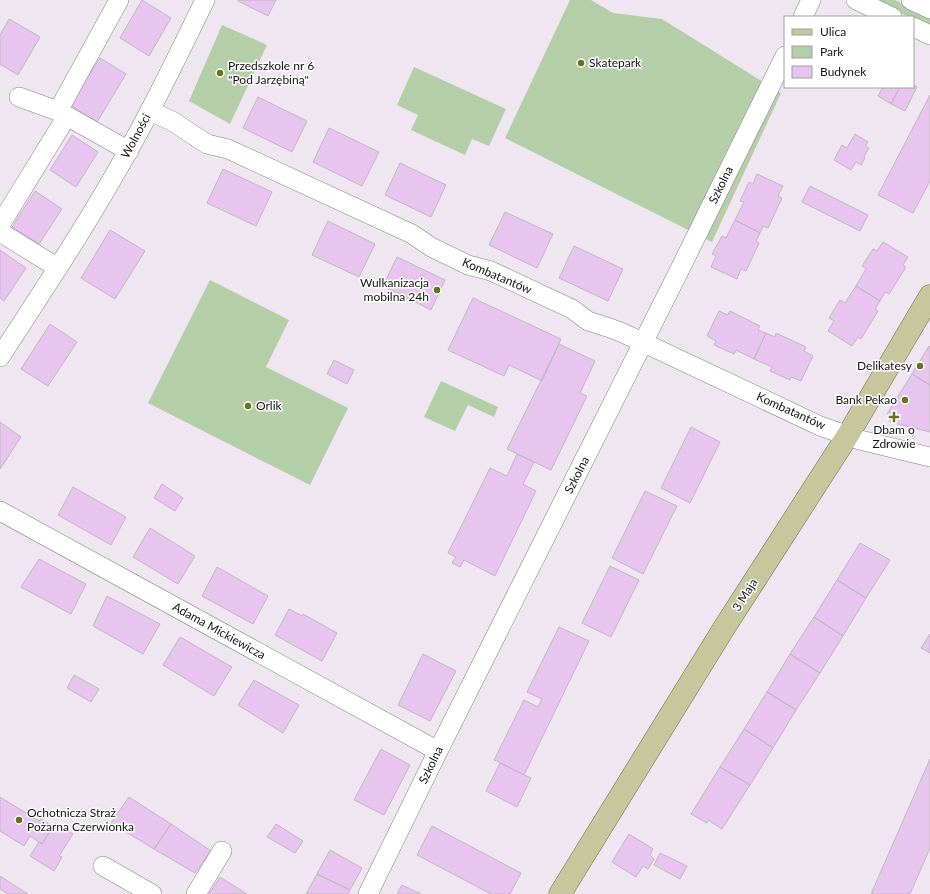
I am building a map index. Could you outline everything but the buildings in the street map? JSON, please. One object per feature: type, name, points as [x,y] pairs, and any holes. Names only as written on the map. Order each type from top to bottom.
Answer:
[{"type":"main road","name":"3 Maja","points":[[560,894],[724,628],[848,435],[930,296]]},
{"type":"street","points":[[0,225],[63,113],[119,0]]},
{"type":"street","name":"Wolności","points":[[0,357],[58,268],[128,151],[150,111],[205,0]]},
{"type":"street","points":[[803,16],[811,0]]},
{"type":"street","points":[[856,0],[890,16]]},
{"type":"street","points":[[911,0],[930,9]]},
{"type":"street","points":[[914,27],[930,35]]},
{"type":"street","name":"Szkolna","points":[[368,894],[784,58]]},
{"type":"street","points":[[19,97],[63,113],[128,151]]},
{"type":"street","name":"Kombatantów","points":[[150,111],[172,121],[207,144],[228,149],[412,234],[431,247],[468,265],[491,271],[572,309],[588,321],[610,328],[820,426],[860,440],[930,457]]},
{"type":"street","points":[[0,232],[58,268]]},
{"type":"street","name":"Adama Mickiewicza","points":[[0,511],[438,751]]},
{"type":"street","points":[[196,894],[222,851]]},
{"type":"street","points":[[103,866],[152,894]]},
{"type":"green space","points":[[570,0],[591,0],[613,13],[662,19],[781,93],[712,242],[505,138]]},
{"type":"green space","points":[[872,0],[895,0],[930,17],[930,27],[914,19],[914,16],[907,16]]},
{"type":"green space","points":[[222,25],[267,45],[230,124],[189,101]]},
{"type":"green space","points":[[414,67],[506,109],[489,146],[472,139],[465,155],[411,130],[418,115],[397,105]]},
{"type":"green space","name":"Orlik","points":[[210,280],[289,320],[266,367],[348,408],[310,485],[148,403]]},
{"type":"green space","points":[[441,381],[498,407],[494,417],[468,405],[455,431],[424,417]]},
{"type":"place","name":"Skatepark","points":[[581,63]]},
{"type":"place","name":"Przedszkole nr 6 \"Pod Jarzębiną\"","points":[[220,73]]},
{"type":"place","name":"Wulkanizacja mobilna 24h","points":[[437,290]]},
{"type":"place","name":"Delikatesy","points":[[920,366]]},
{"type":"place","name":"Bank Pekao","points":[[905,400]]},
{"type":"place","name":"Orlik","points":[[248,406]]},
{"type":"place","name":"Dbam o Zdrowie","points":[[894,417]]},
{"type":"place","name":"Ochotnicza Straż Pożarna Czerwionka","points":[[19,820]]}]
